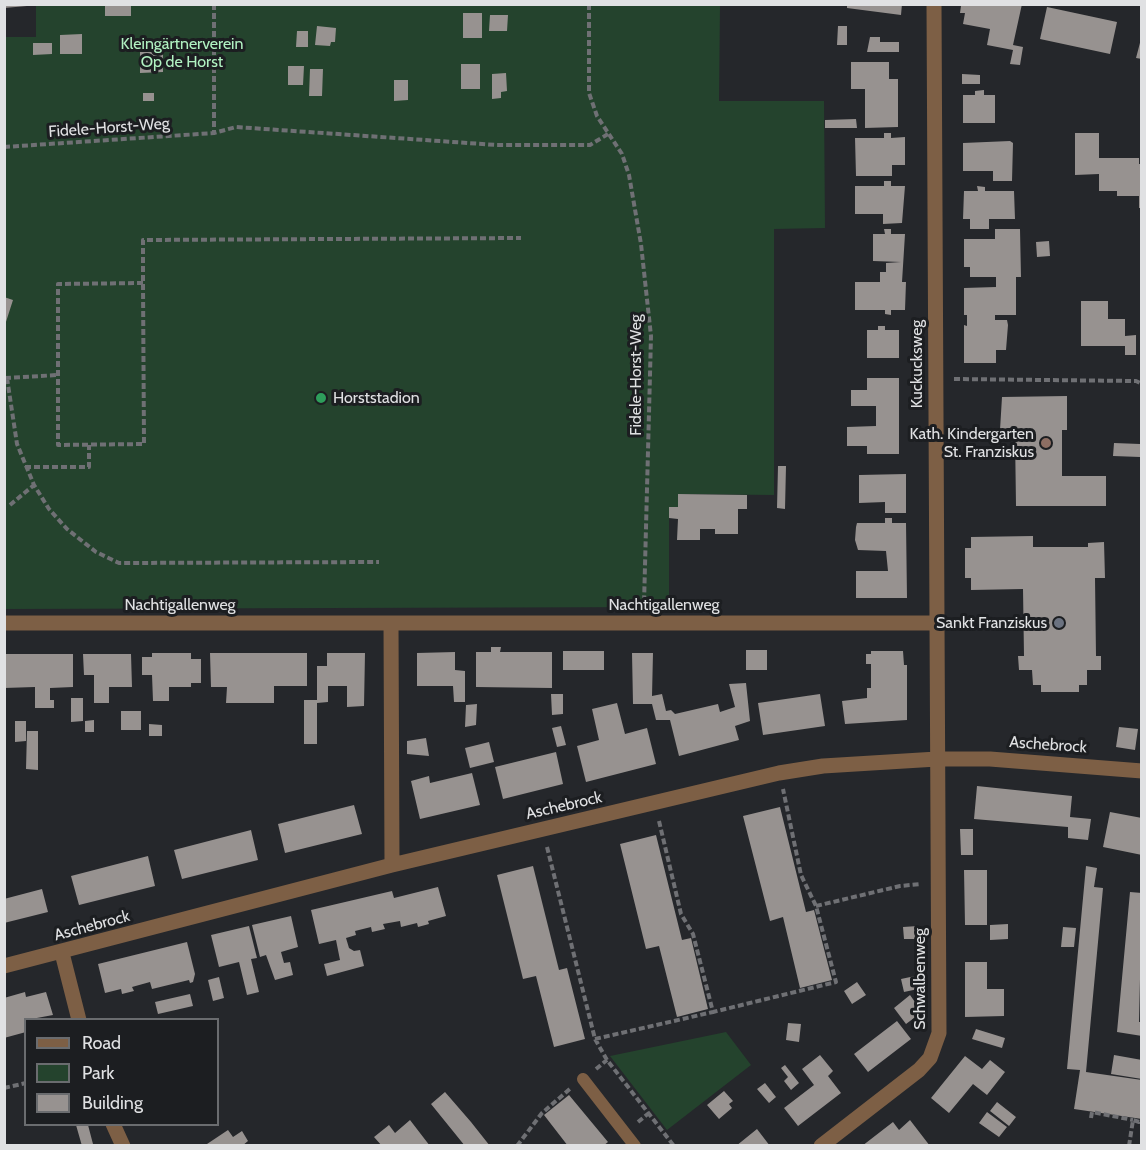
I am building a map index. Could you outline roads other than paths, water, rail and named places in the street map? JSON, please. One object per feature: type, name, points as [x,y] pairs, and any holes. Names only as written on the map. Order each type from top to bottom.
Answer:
[{"type":"street","name":"Kuckucksweg","points":[[934,4],[937,759]]},
{"type":"street","name":"Nachtigallenweg","points":[[4,623],[936,623]]},
{"type":"street","points":[[391,623],[392,866]]},
{"type":"street","name":"Aschebrock","points":[[4,966],[62,953],[392,866],[779,772],[823,766],[937,759],[1001,760],[1142,771]]},
{"type":"street","name":"Schwalbenweg","points":[[820,1146],[919,1070],[936,1045],[939,1033],[937,759]]},
{"type":"street","points":[[62,953],[78,1018]]},
{"type":"street","points":[[113,1126],[123,1146]]},
{"type":"lane","points":[[583,1079],[635,1146]]},
{"type":"place","name":"Horststadion","points":[[321,398]]},
{"type":"place","name":"Kath. Kindergarten St. Franziskus","points":[[1046,443]]},
{"type":"place","name":"Sankt Franziskus","points":[[1059,623]]},
{"type":"park label","name":"Kleingärtnerverein Op de Horst","points":[[182,53]]}]
